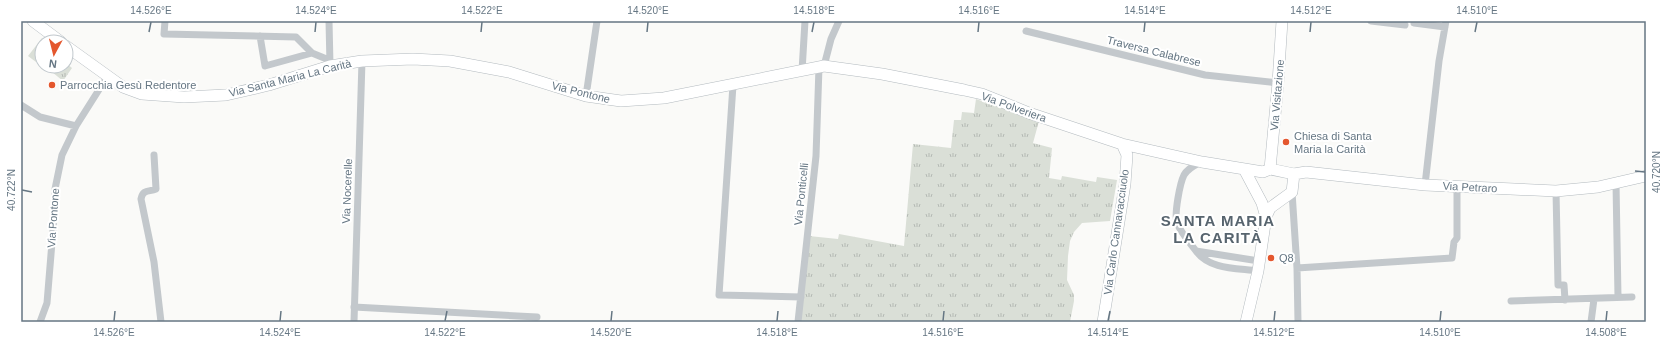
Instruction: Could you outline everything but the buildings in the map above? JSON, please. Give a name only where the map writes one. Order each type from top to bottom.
[{"type":"street","points":[[33,21],[50,34]]},
{"type":"street","points":[[165,21],[164,34],[296,37],[312,53],[330,63]]},
{"type":"street","points":[[329,21],[330,63]]},
{"type":"street","points":[[586,96],[597,21]]},
{"type":"street","points":[[802,70],[805,21]]},
{"type":"street","name":"Via Ponticelli","points":[[798,322],[816,156],[822,67],[831,39],[839,21]]},
{"type":"street","name":"Via Visitazione","points":[[1270,169],[1282,21]]},
{"type":"street","points":[[1371,21],[1405,25]]},
{"type":"street","points":[[1414,23],[1446,24],[1434,104],[1425,185]]},
{"type":"street","name":"Traversa Calabrese","points":[[1026,31],[1205,75],[1278,83]]},
{"type":"street","points":[[260,36],[265,66],[312,53]]},
{"type":"street","name":"Via Santa Maria La Carità","points":[[74,52],[123,87],[142,94],[184,97],[226,95],[269,85],[330,63],[362,61]]},
{"type":"street","name":"Via Pontone","points":[[362,61],[413,59],[450,61],[509,72],[586,96],[621,101],[664,98],[822,67]]},
{"type":"street","name":"Via Nocerelle","points":[[354,322],[362,61]]},
{"type":"street","name":"Via Polveriera","points":[[822,67],[882,74],[976,93],[1122,144],[1202,162]]},
{"type":"street","name":"Via Pontone","points":[[40,322],[47,303],[53,230],[54,189],[62,155],[76,126],[107,77]]},
{"type":"street","points":[[732,84],[719,295],[801,297]]},
{"type":"street","points":[[21,105],[40,117],[76,126]]},
{"type":"street","name":"Via Carlo Cannavacciuolo","points":[[1103,322],[1125,184],[1127,155],[1122,144]]},
{"type":"street","points":[[1127,155],[1136,147]]},
{"type":"street","points":[[154,155],[156,189],[144,192],[141,199],[154,262],[161,322]]},
{"type":"street","points":[[1258,266],[1212,264],[1201,258],[1196,252],[1180,228],[1176,218],[1182,181],[1185,174],[1191,168],[1202,162],[1244,169],[1262,203],[1266,217]]},
{"type":"street","name":"Via Petraro","points":[[1244,169],[1262,172],[1270,169],[1294,174],[1306,172],[1425,185],[1556,191],[1598,187],[1646,176]]},
{"type":"street","points":[[1294,174],[1292,192],[1297,268],[1298,322]]},
{"type":"street","points":[[1616,183],[1618,297]]},
{"type":"street","points":[[1297,268],[1452,258],[1454,242],[1457,238],[1457,187]]},
{"type":"street","points":[[1556,191],[1558,285],[1564,285],[1565,300]]},
{"type":"street","points":[[1246,322],[1258,266],[1266,217],[1270,208],[1274,204],[1292,192]]},
{"type":"street","points":[[1511,302],[1632,297]]},
{"type":"street","points":[[1591,322],[1594,299]]},
{"type":"street","points":[[354,307],[537,317]]},
{"type":"green space","points":[[34,48],[34,60],[28,56]]},
{"type":"green space","points":[[54,74],[68,74],[63,81]]},
{"type":"green space","points":[[976,99],[1039,121],[1033,143],[1052,148],[1049,178],[1061,180],[1062,176],[1096,182],[1097,177],[1117,180],[1110,221],[1082,223],[1074,232],[1070,241],[1067,280],[1074,295],[1074,301],[1070,322],[800,322],[809,236],[838,239],[839,234],[904,246],[913,144],[951,148],[954,120],[961,120],[962,112],[974,113]]},
{"type":"place","name":"Parrocchia Gesù Redentore","points":[[52,85]]},
{"type":"place","name":"Chiesa di Santa Maria la Carità","points":[[1286,142]]},
{"type":"place","name":"Q8","points":[[1271,258]]},
{"type":"district","name":"SANTA MARIA LA CARITÀ","points":[[1218,228]]}]
